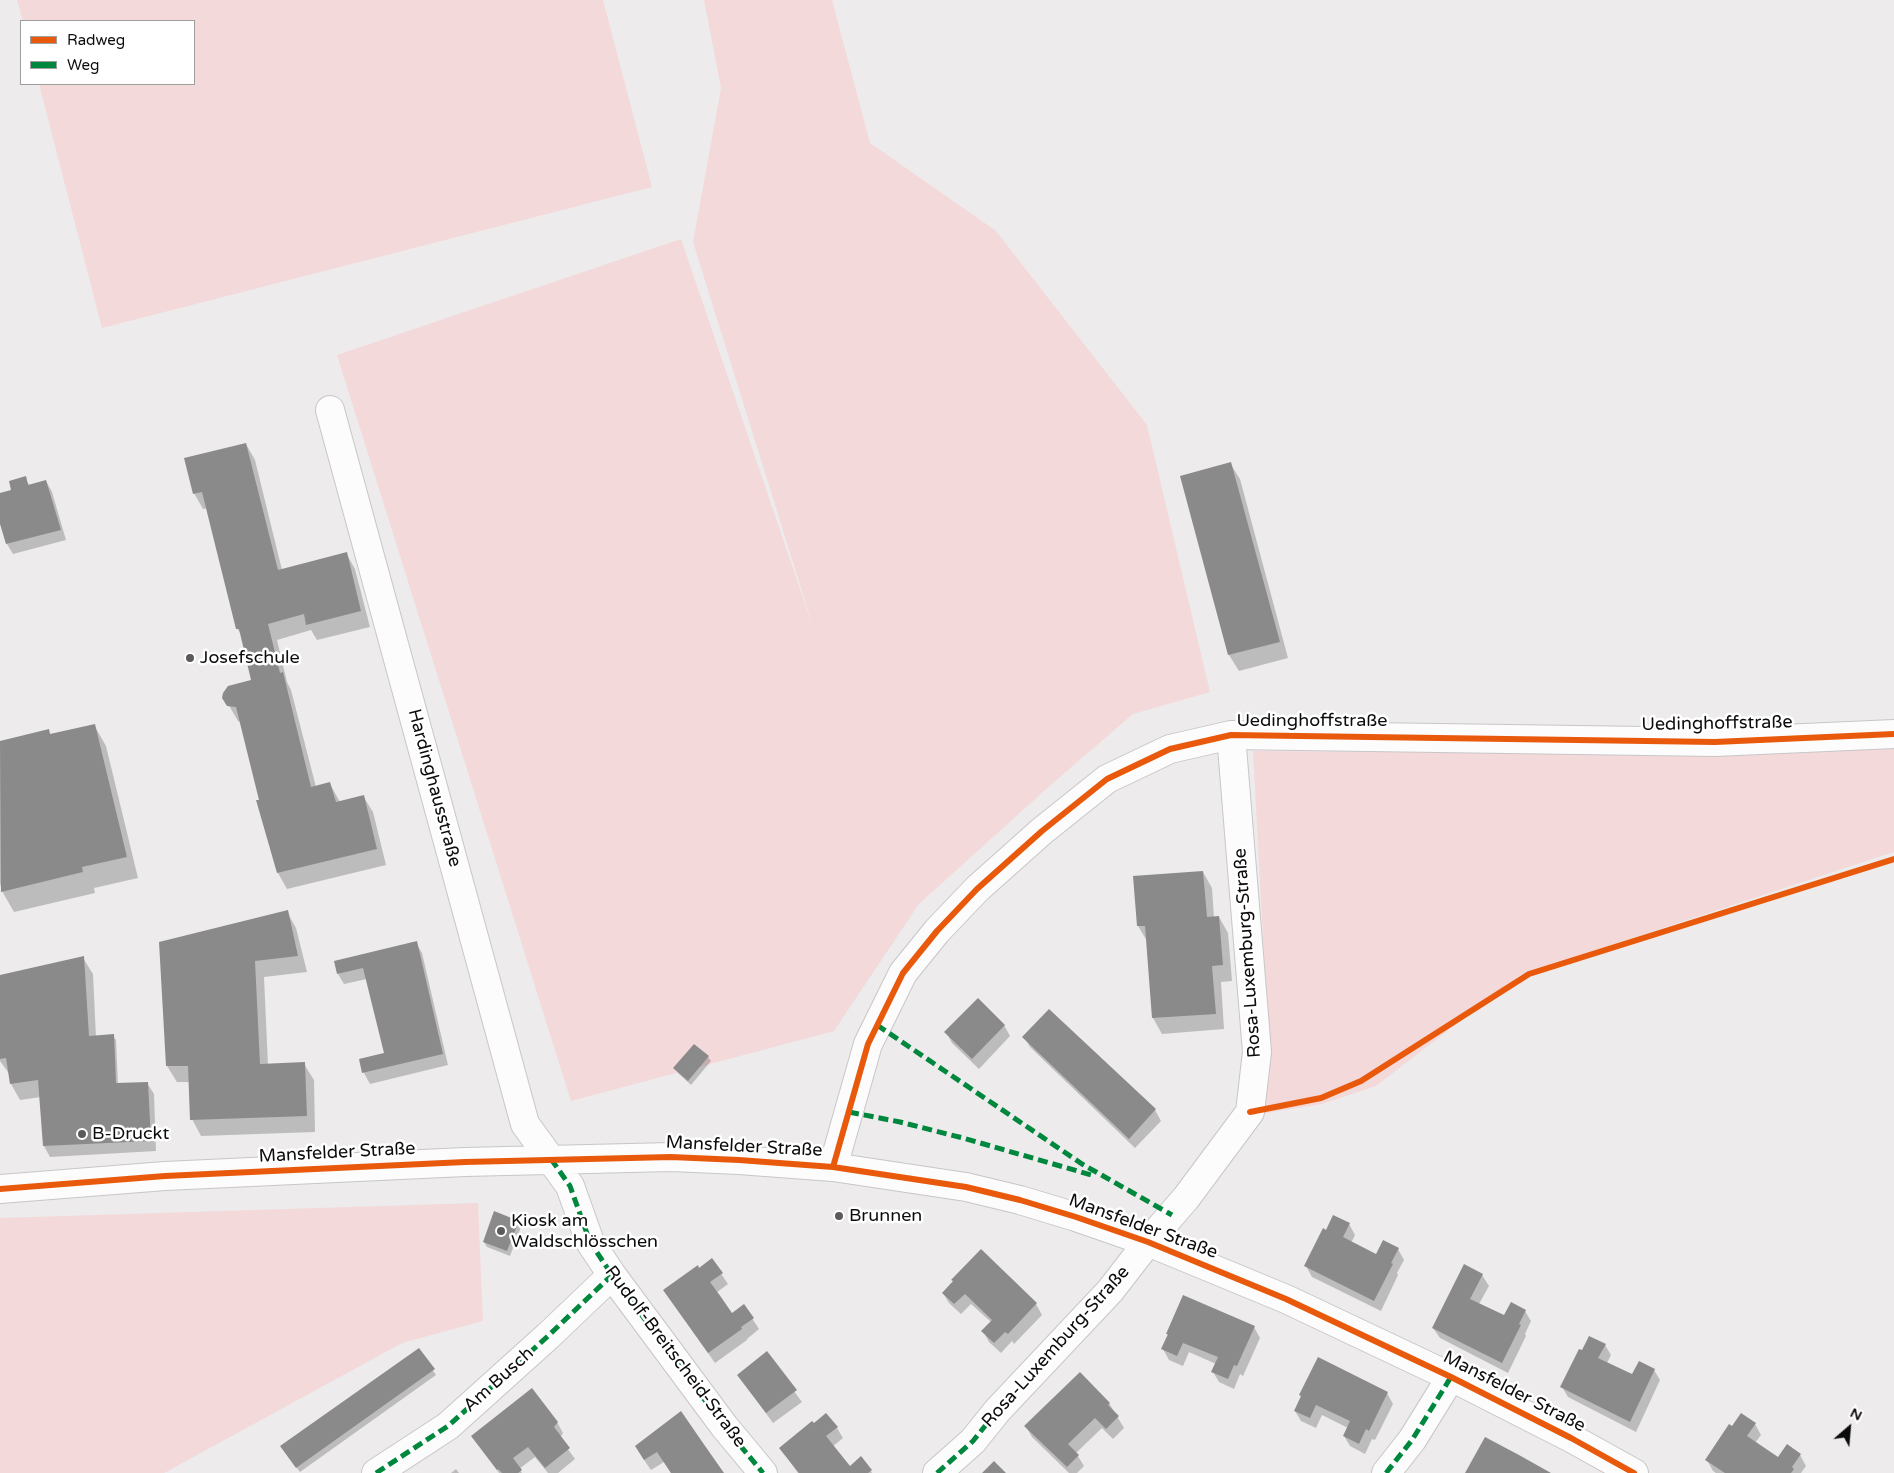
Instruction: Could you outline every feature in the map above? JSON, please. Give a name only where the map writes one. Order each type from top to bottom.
[{"type":"street","name":"Hardinghausstraße","points":[[330,410],[525,1124],[551,1160]]},
{"type":"street","name":"Uedinghoffstraße","points":[[833,1167],[868,1044],[903,973],[937,931],[977,889],[1042,832],[1108,779],[1170,749],[1231,735],[1715,742],[1894,734]]},
{"type":"street","name":"Rosa-Luxemburg-Straße","points":[[937,1473],[973,1441],[997,1410],[1110,1292],[1148,1242],[1186,1198],[1250,1112],[1257,1052],[1231,735]]},
{"type":"street","name":"Mansfelder Straße","points":[[0,1189],[165,1176],[465,1162],[671,1157],[833,1167],[975,1189],[1076,1217],[1148,1242],[1286,1298],[1451,1377],[1571,1438],[1634,1473]]},
{"type":"street","name":"Rudolf-Breitscheid-Straße","points":[[551,1160],[570,1186],[590,1242],[612,1275],[724,1426],[763,1473]]},
{"type":"street","name":"Am Busch","points":[[376,1473],[448,1426],[548,1336],[612,1275]]},
{"type":"street","points":[[1386,1473],[1412,1440],[1451,1377]]},
{"type":"shaded area","points":[[17,0],[603,0],[652,187],[102,328],[39,85],[195,85],[195,20],[23,20]]},
{"type":"shaded area","points":[[704,0],[832,0],[870,143],[996,231],[1147,425],[1210,692],[1133,714],[1054,782],[919,904],[834,1031],[571,1101],[337,355],[681,239],[815,633],[693,242],[721,88]]},
{"type":"shaded area","points":[[1894,749],[1894,852],[1520,975],[1376,1086],[1322,1104],[1260,1114],[1266,1100],[1270,1070],[1253,751],[1713,754]]},
{"type":"shaded area","points":[[478,1203],[483,1321],[402,1343],[164,1473],[0,1473],[0,1218]]},
{"type":"building","points":[[246,443],[278,570],[347,552],[361,611],[306,625],[304,614],[268,624],[280,673],[283,672],[311,787],[330,782],[336,802],[364,795],[377,849],[277,873],[256,800],[259,800],[236,707],[227,706],[222,698],[228,686],[251,680],[239,629],[236,629],[202,492],[193,494],[184,458]]},
{"type":"building","points":[[1231,462],[1280,642],[1228,655],[1180,476]]},
{"type":"building","points":[[26,476],[28,485],[46,480],[61,530],[6,544],[0,524],[0,493],[11,490],[9,481]]},
{"type":"building","points":[[95,724],[127,857],[82,867],[83,872],[1,892],[0,741],[49,729],[50,734]]},
{"type":"building","points":[[1203,871],[1207,917],[1219,916],[1223,965],[1212,966],[1216,1014],[1152,1018],[1145,926],[1137,926],[1133,876]]},
{"type":"building","points":[[288,910],[298,956],[255,961],[260,1064],[305,1062],[307,1116],[190,1120],[188,1066],[166,1066],[159,942]]},
{"type":"building","points":[[417,941],[443,1054],[362,1073],[359,1059],[384,1053],[363,968],[337,974],[334,961]]},
{"type":"building","points":[[84,956],[89,1036],[114,1034],[116,1083],[148,1082],[151,1141],[43,1146],[38,1080],[10,1084],[6,1058],[0,1059],[0,975]]},
{"type":"building","points":[[978,998],[1005,1025],[972,1059],[944,1032]]},
{"type":"building","points":[[1049,1009],[1156,1109],[1129,1139],[1022,1037]]},
{"type":"building","points":[[694,1044],[709,1056],[688,1081],[673,1068]]},
{"type":"building","name":"Kiosk am Waldschlösschen","points":[[494,1211],[519,1221],[507,1251],[483,1242]]},
{"type":"building","points":[[1333,1215],[1350,1223],[1343,1237],[1376,1254],[1383,1240],[1399,1248],[1374,1301],[1304,1266],[1323,1228],[1326,1230]]},
{"type":"building","points":[[981,1249],[1037,1303],[1008,1334],[1005,1332],[994,1343],[981,1331],[992,1320],[965,1294],[954,1304],[942,1293],[953,1281],[951,1280]]},
{"type":"building","points":[[712,1258],[723,1273],[710,1282],[732,1313],[744,1304],[754,1318],[708,1353],[663,1290],[698,1265],[699,1268]]},
{"type":"building","points":[[1464,1264],[1483,1274],[1470,1299],[1504,1315],[1511,1302],[1526,1310],[1519,1324],[1521,1325],[1502,1363],[1432,1328]]},
{"type":"building","points":[[1183,1295],[1255,1326],[1237,1366],[1234,1365],[1228,1379],[1211,1372],[1218,1357],[1183,1343],[1177,1356],[1161,1349]]},
{"type":"building","points":[[1589,1336],[1606,1344],[1598,1358],[1632,1374],[1639,1361],[1655,1369],[1630,1422],[1560,1387],[1579,1349],[1582,1350]]},
{"type":"building","points":[[419,1348],[435,1369],[296,1468],[280,1446]]},
{"type":"building","points":[[767,1351],[797,1390],[766,1413],[737,1375]]},
{"type":"building","points":[[1318,1357],[1388,1392],[1369,1431],[1366,1429],[1359,1444],[1343,1436],[1350,1421],[1316,1405],[1310,1418],[1294,1411],[1301,1396],[1299,1395]]},
{"type":"building","points":[[1080,1372],[1110,1403],[1108,1405],[1119,1416],[1106,1429],[1095,1418],[1068,1444],[1079,1455],[1067,1467],[1024,1426]]},
{"type":"building","points":[[532,1388],[558,1422],[554,1427],[570,1448],[545,1468],[528,1447],[513,1458],[522,1470],[518,1473],[502,1473],[497,1470],[471,1436]]},
{"type":"building","points":[[681,1411],[724,1473],[671,1473],[657,1452],[644,1460],[635,1446]]},
{"type":"building","points":[[826,1413],[838,1427],[826,1436],[850,1466],[861,1456],[872,1470],[868,1473],[799,1473],[779,1448],[812,1421],[814,1423]]},
{"type":"building","points":[[1741,1413],[1756,1423],[1747,1436],[1778,1457],[1787,1444],[1801,1454],[1792,1467],[1794,1469],[1791,1473],[1725,1473],[1705,1460],[1729,1424],[1732,1426]]},
{"type":"building","points":[[1485,1437],[1519,1455],[1551,1473],[1465,1473]]},
{"type":"building","points":[[994,1461],[1006,1473],[982,1473]]},
{"type":"marked path","points":[[877,1025],[1082,1164],[1172,1215]]},
{"type":"marked path","points":[[849,1112],[900,1122],[963,1138],[1095,1176]]},
{"type":"marked path","points":[[551,1159],[570,1186],[590,1242],[612,1275],[724,1426],[763,1473]]},
{"type":"marked path","points":[[376,1473],[448,1426],[548,1336],[612,1275]]},
{"type":"marked path","points":[[1386,1473],[1412,1440],[1451,1377]]},
{"type":"marked path","points":[[937,1473],[973,1441],[997,1411]]},
{"type":"cycle path","points":[[833,1167],[868,1044],[903,973],[937,931],[977,889],[1042,831],[1107,779],[1170,749],[1231,735],[1715,742],[1894,734]]},
{"type":"cycle path","points":[[1250,1112],[1321,1098],[1361,1081],[1529,974],[1894,859]]},
{"type":"cycle path","points":[[0,1189],[165,1176],[465,1162],[671,1157],[833,1167],[966,1187],[1020,1200],[1148,1242],[1286,1299],[1451,1377],[1571,1438],[1634,1473]]},
{"type":"place","name":"Josefschule","points":[[190,658]]},
{"type":"place","name":"B-Druckt","points":[[82,1134]]},
{"type":"place","name":"Brunnen","points":[[839,1216]]},
{"type":"place","name":"Kiosk am Waldschlösschen","points":[[501,1231]]}]
